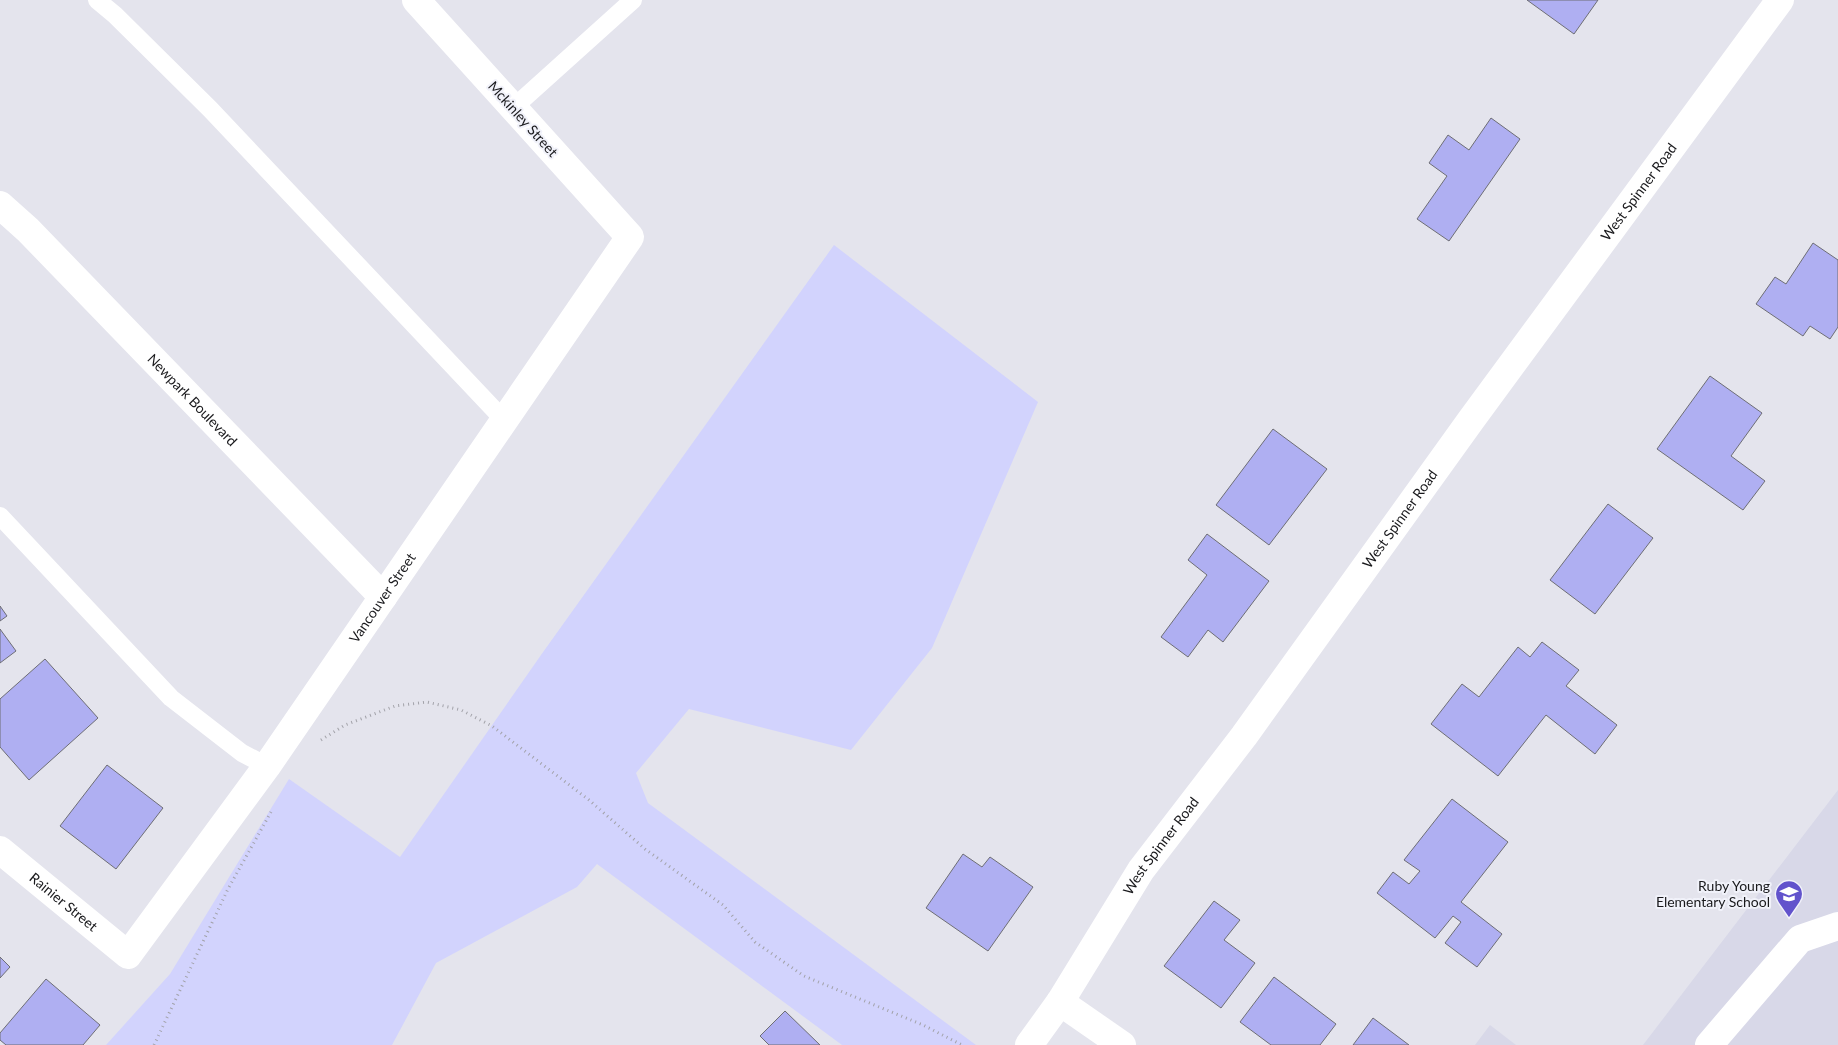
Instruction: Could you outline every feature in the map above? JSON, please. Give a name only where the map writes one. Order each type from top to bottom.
[{"type":"street","name":"Mckinley Street","points":[[416,0],[630,237]]},
{"type":"street","name":"West Spinner Road","points":[[1029,1045],[1060,1002],[1141,870],[1250,728],[1471,420],[1780,0]]},
{"type":"street","name":"Newpark Boulevard","points":[[0,205],[35,237],[383,597]]},
{"type":"street","name":"Vancouver Street","points":[[128,955],[267,766],[630,237]]},
{"type":"street","name":"Rainier Street","points":[[0,850],[128,955]]},
{"type":"street","points":[[1708,1045],[1800,939],[1838,926]]},
{"type":"street","points":[[1060,1002],[1122,1045]]},
{"type":"lane","points":[[97,0],[115,15],[210,109],[504,420]]},
{"type":"lane","points":[[513,108],[633,0]]},
{"type":"lane","points":[[0,516],[171,698],[242,753],[267,766]]},
{"type":"path","points":[[320,740],[345,725],[395,706],[427,702],[460,710],[492,726],[566,783],[645,849],[723,905],[755,942],[804,976],[923,1025],[962,1045]]},
{"type":"path","points":[[154,1045],[228,889],[276,804]]},
{"type":"shaded area","points":[[834,245],[1038,402],[932,648],[851,750],[689,709],[636,773],[648,803],[976,1045],[842,1045],[597,864],[577,887],[436,963],[392,1045],[106,1045],[170,974],[289,779],[400,857],[541,655]]},
{"type":"shaded area","name":"Ruby Young Elementary School","points":[[1838,790],[1838,1045],[1643,1045]]},
{"type":"shaded area","points":[[1490,1025],[1516,1045],[1475,1045]]},
{"type":"building","points":[[1527,0],[1598,0],[1574,34]]},
{"type":"building","points":[[1491,118],[1520,139],[1449,241],[1417,219],[1447,176],[1429,163],[1448,135],[1469,150]]},
{"type":"building","points":[[1813,243],[1838,260],[1838,327],[1830,339],[1810,326],[1803,336],[1756,304],[1775,277],[1786,284]]},
{"type":"building","points":[[1710,376],[1762,413],[1731,456],[1765,481],[1743,510],[1657,449]]},
{"type":"building","points":[[1273,429],[1327,469],[1269,545],[1216,505]]},
{"type":"building","points":[[1608,504],[1653,538],[1595,614],[1550,580]]},
{"type":"building","points":[[1207,534],[1269,581],[1223,642],[1208,630],[1188,657],[1161,637],[1207,575],[1188,560]]},
{"type":"building","points":[[0,606],[7,616],[0,621]]},
{"type":"building","points":[[0,629],[16,651],[0,663]]},
{"type":"building","points":[[1542,642],[1579,670],[1566,686],[1617,725],[1595,754],[1546,715],[1498,776],[1431,724],[1462,684],[1479,697],[1518,647],[1530,657]]},
{"type":"building","points":[[45,659],[98,718],[29,780],[0,747],[0,699]]},
{"type":"building","points":[[107,765],[163,808],[116,869],[60,826]]},
{"type":"building","points":[[1452,799],[1508,842],[1461,902],[1502,934],[1477,967],[1445,943],[1461,922],[1453,916],[1435,938],[1377,893],[1393,872],[1409,884],[1420,871],[1404,860]]},
{"type":"building","points":[[963,854],[982,867],[990,857],[1033,887],[988,951],[926,908]]},
{"type":"building","points":[[1214,901],[1240,920],[1224,940],[1255,963],[1221,1008],[1164,966]]},
{"type":"building","points":[[0,957],[10,967],[0,978]]},
{"type":"building","points":[[1274,977],[1336,1024],[1320,1045],[1271,1045],[1240,1022]]},
{"type":"building","points":[[46,979],[100,1025],[83,1045],[6,1045],[0,1040],[0,1033]]},
{"type":"building","points":[[785,1011],[820,1045],[769,1045],[760,1036]]},
{"type":"building","points":[[1373,1018],[1409,1045],[1353,1045]]},
{"type":"place","name":"Ruby Young Elementary School","points":[[1789,918]]}]
